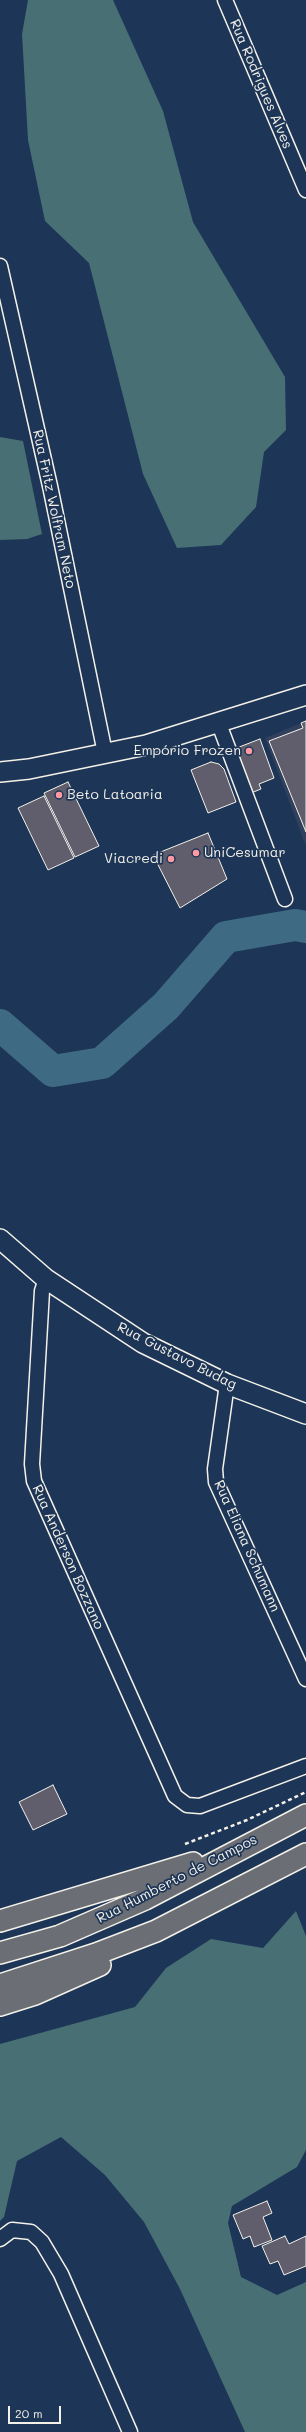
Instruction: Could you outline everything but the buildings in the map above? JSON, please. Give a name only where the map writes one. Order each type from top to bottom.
[{"type":"main road","name":"Rua Humberto de Campos","points":[[0,1953],[60,1936],[145,1899],[237,1849],[306,1815]]},
{"type":"main road","points":[[0,1921],[237,1849]]},
{"type":"main road","points":[[0,2005],[35,1994],[92,1970],[156,1931],[306,1854]]},
{"type":"main road","points":[[0,1985],[89,1957],[156,1931]]},
{"type":"street","name":"Rua Rodrigues Alves","points":[[225,0],[306,190]]},
{"type":"street","name":"Rua Fritz Wolfram Neto","points":[[1,275],[50,486],[105,753]]},
{"type":"street","points":[[0,772],[29,769],[146,744],[219,724],[306,695]]},
{"type":"street","points":[[219,724],[285,899]]},
{"type":"street","name":"Rua Gustavo Budag","points":[[0,1240],[46,1279],[144,1343],[228,1384],[306,1414]]},
{"type":"street","name":"Rua Anderson Bozzano","points":[[46,1279],[42,1291],[33,1448],[34,1481],[174,1796],[187,1805],[200,1806],[306,1766]]},
{"type":"street","name":"Rua Eliana Schumann","points":[[228,1384],[215,1469],[216,1482],[306,1679]]},
{"type":"street","points":[[0,2238],[12,2230],[30,2232],[42,2242],[62,2274],[130,2432]]},
{"type":"path","points":[[184,1844],[247,1820],[306,1792]]},
{"type":"shaded area","points":[[306,721],[306,846],[265,738]]},
{"type":"green space","points":[[28,0],[113,0],[163,111],[193,222],[285,377],[286,430],[264,452],[256,507],[221,545],[177,548],[143,474],[89,263],[45,221],[28,140],[22,34]]},
{"type":"green space","points":[[0,437],[23,441],[42,534],[27,539],[0,540]]},
{"type":"green space","points":[[296,1911],[306,1936],[306,2150],[297,2167],[232,2206],[228,2223],[241,2277],[277,2295],[306,2282],[306,2432],[245,2432],[180,2289],[144,2222],[105,2175],[61,2137],[17,2161],[4,2217],[0,2221],[0,2044],[135,2007],[166,1968],[211,1939],[263,1948]]},
{"type":"waterway","points":[[0,1025],[53,1071],[102,1063],[166,1006],[226,937],[295,925],[306,927]]},
{"type":"place","name":"Empório Frozen","points":[[249,751]]},
{"type":"place","name":"Beto Latoaria","points":[[59,795]]},
{"type":"place","name":"UniCesumar","points":[[196,853]]},
{"type":"place","name":"Viacredi","points":[[171,859]]}]
